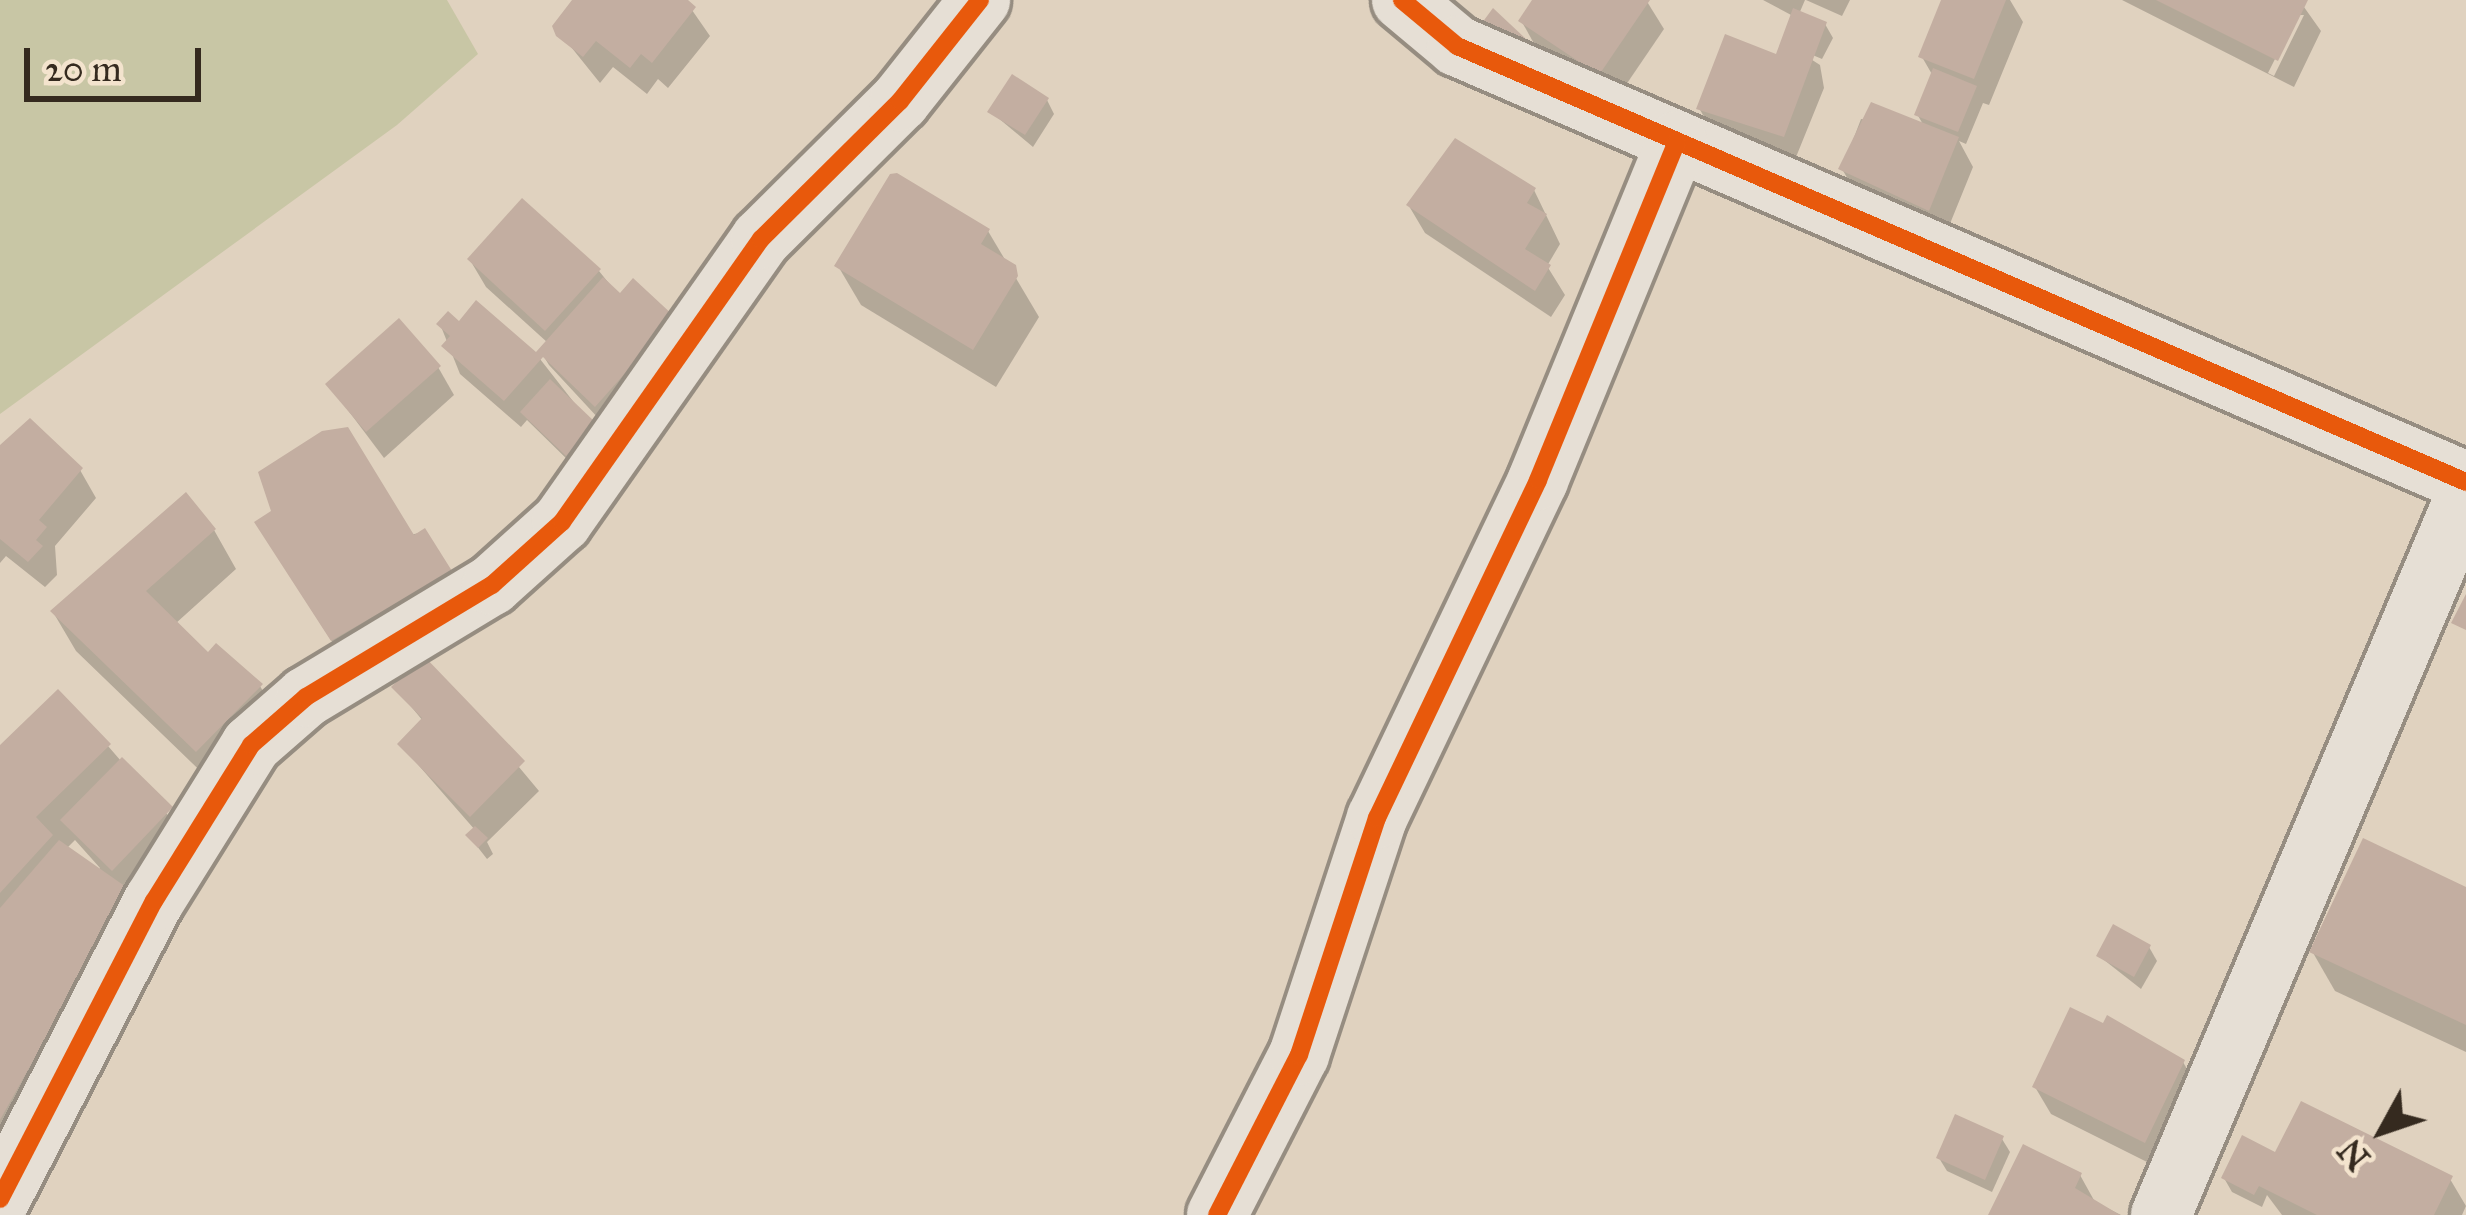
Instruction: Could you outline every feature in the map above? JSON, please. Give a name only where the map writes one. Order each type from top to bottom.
[{"type":"street","points":[[0,1199],[154,901],[251,745],[374,652],[492,585],[562,522],[761,238],[900,100],[980,0]]},
{"type":"street","points":[[1402,0],[1457,46],[2466,482]]},
{"type":"street","points":[[1217,1215],[1299,1054],[1377,818],[1538,480],[1677,141]]},
{"type":"street","points":[[2161,1215],[2466,495]]},
{"type":"shaded area","points":[[0,0],[447,0],[478,54],[397,125],[0,414]]},
{"type":"building","points":[[572,0],[688,0],[696,7],[652,63],[641,54],[630,68],[596,41],[583,57],[556,36],[552,26]]},
{"type":"building","points":[[1532,0],[1650,0],[1599,75],[1518,21]]},
{"type":"building","points":[[1941,0],[2006,0],[1974,79],[1918,57]]},
{"type":"building","points":[[2156,0],[2308,0],[2278,61]]},
{"type":"building","points":[[1493,8],[1528,41],[1521,52],[1479,27]]},
{"type":"building","points":[[1793,8],[1827,22],[1784,137],[1696,109],[1725,34],[1776,54]]},
{"type":"building","points":[[1933,68],[1977,86],[1958,132],[1914,115]]},
{"type":"building","points":[[1012,74],[1049,98],[1025,135],[987,112]]},
{"type":"building","points":[[1871,102],[1959,137],[1929,211],[1838,169]]},
{"type":"building","points":[[1455,138],[1536,188],[1527,203],[1547,214],[1525,249],[1551,265],[1535,291],[1406,205]]},
{"type":"building","points":[[897,173],[990,229],[981,244],[1016,265],[1018,276],[973,350],[834,266],[890,174]]},
{"type":"building","points":[[522,198],[601,269],[545,331],[467,259]]},
{"type":"building","points":[[603,277],[620,293],[633,278],[675,317],[595,407],[543,357],[504,401],[441,346],[450,336],[436,324],[448,311],[459,321],[476,300],[536,352]]},
{"type":"building","points":[[399,318],[441,366],[366,432],[325,384]]},
{"type":"building","points":[[550,379],[595,422],[566,456],[520,412]]},
{"type":"building","points":[[30,418],[83,468],[39,520],[47,527],[36,540],[43,546],[28,562],[0,539],[0,445]]},
{"type":"building","points":[[348,427],[414,535],[425,528],[452,571],[331,641],[254,522],[271,511],[258,472],[322,431]]},
{"type":"building","points":[[186,492],[216,529],[146,591],[208,652],[216,643],[263,684],[196,752],[50,611]]},
{"type":"building","points":[[2466,594],[2466,630],[2451,623]]},
{"type":"building","points":[[423,655],[525,761],[470,817],[397,744],[422,718],[391,687]]},
{"type":"building","points":[[58,689],[111,744],[36,817],[53,835],[0,893],[0,745]]},
{"type":"building","points":[[122,757],[173,807],[112,871],[60,820]]},
{"type":"building","points":[[475,826],[488,838],[478,848],[465,835]]},
{"type":"building","points":[[2363,838],[2466,887],[2466,1025],[2309,952]]},
{"type":"building","points":[[59,840],[129,889],[0,1120],[0,908]]},
{"type":"building","points":[[2113,924],[2151,945],[2134,977],[2096,956]]},
{"type":"building","points":[[2070,1007],[2103,1023],[2107,1015],[2185,1060],[2145,1143],[2032,1087]]},
{"type":"building","points":[[2301,1101],[2453,1176],[2434,1215],[2317,1215],[2259,1186],[2254,1195],[2221,1178],[2242,1135],[2275,1152]]},
{"type":"building","points":[[1955,1114],[2004,1136],[1985,1180],[1936,1158]]},
{"type":"building","points":[[2023,1144],[2082,1173],[2075,1188],[2120,1215],[1988,1215]]},
{"type":"cycle path","points":[[0,1199],[154,901],[251,745],[306,697],[492,585],[562,522],[761,239],[900,101],[980,0]]},
{"type":"cycle path","points":[[1402,0],[1457,46],[2466,482]]},
{"type":"cycle path","points":[[1217,1215],[1299,1055],[1377,818],[1538,480],[1677,141]]}]
